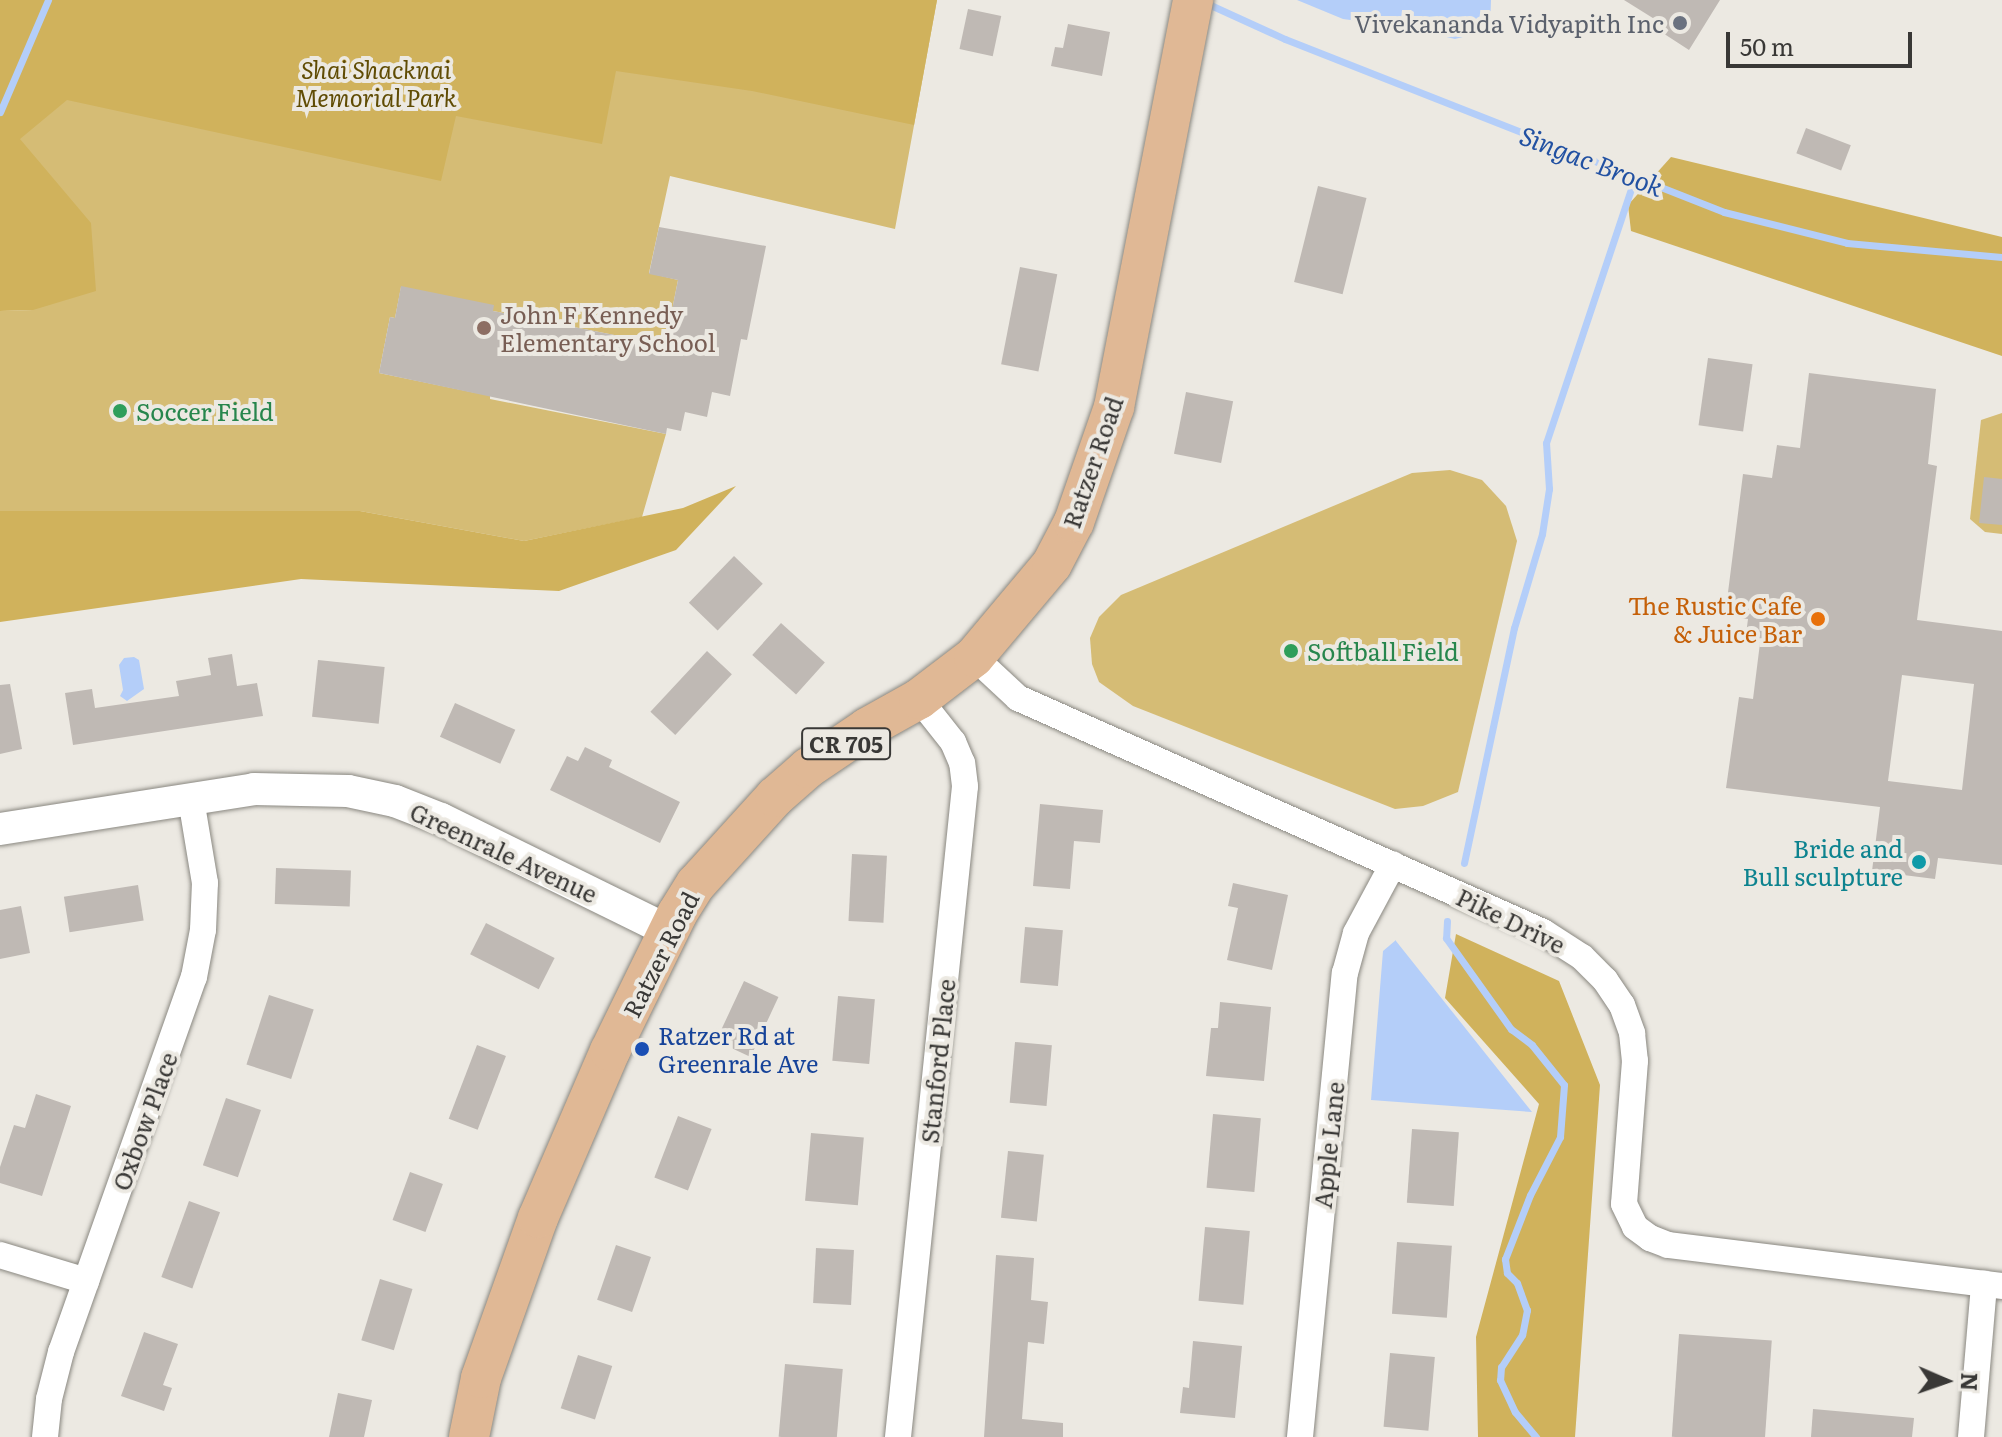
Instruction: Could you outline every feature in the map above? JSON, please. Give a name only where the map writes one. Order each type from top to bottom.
[{"type":"main road","name":"Ratzer Road","points":[[469,1437],[481,1378],[538,1218],[610,1051],[669,931],[696,884],[775,797],[867,728],[919,699],[974,657],[1052,564],[1074,522],[1114,407],[1193,0]]},
{"type":"street","name":"Pike Drive","points":[[974,657],[1018,698],[1555,938],[1582,957],[1605,980],[1622,1005],[1632,1033],[1635,1061],[1624,1204],[1635,1227],[1650,1238],[1668,1245],[1993,1285]]},
{"type":"street","name":"Stanford Place","points":[[898,1437],[965,786],[962,763],[953,742],[919,699]]},
{"type":"street","name":"Greenrale Avenue","points":[[0,829],[254,789],[348,791],[395,801],[441,819],[669,931]]},
{"type":"street","name":"Oxbow Place","points":[[45,1437],[49,1399],[61,1352],[194,977],[203,930],[205,883],[191,799]]},
{"type":"street","name":"Apple Lane","points":[[1300,1437],[1345,973],[1356,933],[1393,864]]},
{"type":"street","points":[[0,1255],[86,1281]]},
{"type":"street","points":[[1971,1437],[1993,1285]]},
{"type":"green space","points":[[0,0],[937,0],[895,229],[670,176],[649,273],[678,280],[665,345],[493,311],[401,287],[395,318],[390,317],[379,373],[476,393],[490,392],[490,399],[666,434],[642,517],[524,541],[360,511],[0,511],[0,311],[33,310],[20,139]]},
{"type":"green space","name":"Shai Shacknai Memorial Park","points":[[0,0],[937,0],[914,125],[752,91],[616,71],[602,144],[456,116],[441,181],[67,100],[20,139],[91,223],[96,291],[33,310],[0,311]]},
{"type":"green space","points":[[1671,157],[2002,237],[2002,356],[1631,231],[1628,205]]},
{"type":"green space","points":[[2002,413],[2002,534],[1985,532],[1970,519],[1981,420]]},
{"type":"green space","name":"Softball Field","points":[[1450,470],[1482,480],[1506,506],[1517,541],[1458,792],[1423,806],[1395,809],[1133,706],[1099,682],[1092,664],[1090,638],[1099,617],[1121,595],[1412,473]]},
{"type":"green space","points":[[736,486],[676,550],[559,591],[301,579],[0,622],[0,511],[360,511],[524,541],[683,508]]},
{"type":"green space","points":[[1456,934],[1559,981],[1600,1085],[1575,1437],[1478,1437],[1476,1337],[1539,1104],[1445,998]]},
{"type":"water","points":[[1297,0],[1491,0],[1490,30],[1455,39],[1409,28],[1343,19]]},
{"type":"water","points":[[124,658],[139,660],[144,689],[127,701],[120,696],[123,690],[119,665]]},
{"type":"water","points":[[1396,940],[1532,1112],[1371,1100],[1383,951]]},
{"type":"building","name":"Vivekananda Vidyapith Inc","points":[[1624,0],[1720,0],[1689,50],[1652,26],[1656,20]]},
{"type":"building","points":[[968,9],[1001,16],[993,56],[959,49]]},
{"type":"building","points":[[1068,24],[1110,32],[1102,76],[1051,66],[1055,47],[1063,48]]},
{"type":"building","points":[[1806,128],[1851,145],[1841,170],[1796,153]]},
{"type":"building","points":[[1318,186],[1367,198],[1343,294],[1294,282]]},
{"type":"building","name":"John F Kennedy Elementary School","points":[[659,227],[766,246],[747,340],[741,339],[730,396],[712,392],[707,417],[685,412],[681,431],[667,428],[666,434],[379,373],[390,317],[395,318],[401,286],[494,305],[493,311],[665,345],[678,280],[649,274]]},
{"type":"building","points":[[1020,267],[1057,274],[1038,371],[1001,364]]},
{"type":"building","points":[[1708,358],[1753,364],[1743,432],[1699,425]]},
{"type":"building","points":[[1809,373],[1936,389],[1928,464],[1937,466],[1917,620],[2002,631],[2002,865],[1938,858],[1935,879],[1872,871],[1880,807],[1726,788],[1739,697],[1753,699],[1760,643],[1745,642],[1748,619],[1725,616],[1743,474],[1772,478],[1777,445],[1800,448]],"holes":[[[1902,675],[1974,684],[1962,790],[1888,781]]]},
{"type":"building","points":[[1186,392],[1233,401],[1221,463],[1174,454]]},
{"type":"building","points":[[1984,477],[2002,479],[2002,525],[1979,523]]},
{"type":"building","points":[[734,556],[763,584],[718,631],[689,603]]},
{"type":"building","points":[[781,623],[825,662],[796,694],[752,655]]},
{"type":"building","points":[[707,651],[732,674],[675,735],[650,712]]},
{"type":"building","points":[[232,654],[237,686],[257,683],[263,716],[73,745],[65,693],[92,689],[95,708],[179,696],[176,681],[211,675],[208,658]]},
{"type":"building","points":[[318,660],[385,667],[379,724],[312,717]]},
{"type":"building","points":[[10,684],[22,749],[0,754],[0,685]]},
{"type":"building","points":[[455,703],[515,730],[500,764],[440,737]]},
{"type":"building","points":[[585,747],[612,760],[609,767],[680,802],[660,843],[550,790],[567,756],[578,761]]},
{"type":"building","points":[[1040,804],[1103,810],[1100,843],[1074,841],[1070,889],[1033,886]]},
{"type":"building","points":[[852,854],[887,856],[883,923],[848,921]]},
{"type":"building","points":[[276,868],[351,871],[350,907],[275,904]]},
{"type":"building","points":[[1233,883],[1288,895],[1272,970],[1227,960],[1238,908],[1228,906]]},
{"type":"building","points":[[138,885],[144,921],[70,932],[64,897]]},
{"type":"building","points":[[21,906],[30,953],[0,959],[0,910]]},
{"type":"building","points":[[486,923],[555,958],[539,989],[470,954]]},
{"type":"building","points":[[1025,927],[1063,930],[1058,986],[1020,983]]},
{"type":"building","points":[[744,981],[778,997],[751,1057],[716,1041]]},
{"type":"building","points":[[269,995],[314,1010],[291,1079],[246,1064]]},
{"type":"building","points":[[838,996],[875,999],[869,1064],[832,1061]]},
{"type":"building","points":[[1220,1002],[1271,1007],[1264,1081],[1206,1076],[1211,1028],[1218,1028]]},
{"type":"building","points":[[1015,1042],[1052,1045],[1047,1106],[1010,1103]]},
{"type":"building","points":[[477,1045],[506,1056],[478,1130],[449,1119]]},
{"type":"building","points":[[36,1094],[71,1106],[42,1196],[0,1183],[0,1167],[14,1125],[25,1128]]},
{"type":"building","points":[[226,1098],[261,1110],[238,1177],[203,1165]]},
{"type":"building","points":[[1213,1114],[1261,1118],[1254,1192],[1207,1188]]},
{"type":"building","points":[[678,1116],[712,1129],[688,1191],[654,1178]]},
{"type":"building","points":[[1412,1129],[1459,1132],[1454,1206],[1407,1203]]},
{"type":"building","points":[[811,1133],[864,1138],[858,1205],[805,1201]]},
{"type":"building","points":[[1008,1151],[1044,1155],[1037,1221],[1001,1218]]},
{"type":"building","points":[[410,1172],[443,1184],[425,1232],[393,1220]]},
{"type":"building","points":[[189,1201],[220,1212],[192,1288],[161,1277]]},
{"type":"building","points":[[1205,1227],[1250,1231],[1243,1305],[1199,1301]]},
{"type":"building","points":[[1397,1242],[1452,1246],[1447,1318],[1392,1314]]},
{"type":"building","points":[[616,1245],[651,1257],[632,1312],[597,1300]]},
{"type":"building","points":[[816,1248],[854,1250],[851,1305],[813,1303]]},
{"type":"building","points":[[996,1255],[1034,1258],[1031,1300],[1048,1302],[1044,1344],[1028,1342],[1022,1419],[1063,1423],[1063,1437],[984,1437]]},
{"type":"building","points":[[380,1279],[413,1289],[394,1350],[361,1340]]},
{"type":"building","points":[[144,1332],[178,1344],[163,1385],[172,1388],[164,1411],[121,1396]]},
{"type":"building","points":[[1679,1334],[1772,1340],[1765,1437],[1672,1437]]},
{"type":"building","points":[[1193,1341],[1242,1346],[1235,1418],[1180,1413],[1183,1387],[1189,1388]]},
{"type":"building","points":[[1390,1353],[1435,1357],[1428,1431],[1384,1427]]},
{"type":"building","points":[[578,1355],[612,1366],[595,1419],[561,1408]]},
{"type":"building","points":[[785,1364],[843,1369],[837,1437],[779,1437]]},
{"type":"building","points":[[338,1393],[372,1400],[364,1437],[329,1437]]},
{"type":"building","points":[[1813,1409],[1914,1418],[1912,1437],[1811,1437]]},
{"type":"waterway","name":"Singac Brook","points":[[0,112],[48,0]]},
{"type":"waterway","name":"Singac Brook","points":[[1206,3],[1285,39],[1724,212],[1847,243],[2002,257]]},
{"type":"waterway","points":[[1464,863],[1514,628],[1542,534],[1549,489],[1546,443],[1635,177]]},
{"type":"waterway","points":[[1447,921],[1446,938],[1511,1029],[1532,1045],[1564,1085],[1560,1137],[1530,1195],[1505,1259],[1507,1273],[1517,1283],[1527,1310],[1522,1335],[1501,1367],[1500,1380],[1515,1412],[1536,1437]]},
{"type":"place","name":"Vivekananda Vidyapith Inc","points":[[1680,23]]},
{"type":"place","name":"John F Kennedy Elementary School","points":[[484,328]]},
{"type":"place","name":"Soccer Field","points":[[120,411]]},
{"type":"place","name":"The Rustic Cafe & Juice Bar","points":[[1818,619]]},
{"type":"place","name":"Softball Field","points":[[1291,651]]},
{"type":"place","name":"Bride and Bull sculpture","points":[[1919,862]]},
{"type":"place","name":"Ratzer Rd at Greenrale Ave","points":[[642,1049]]}]
